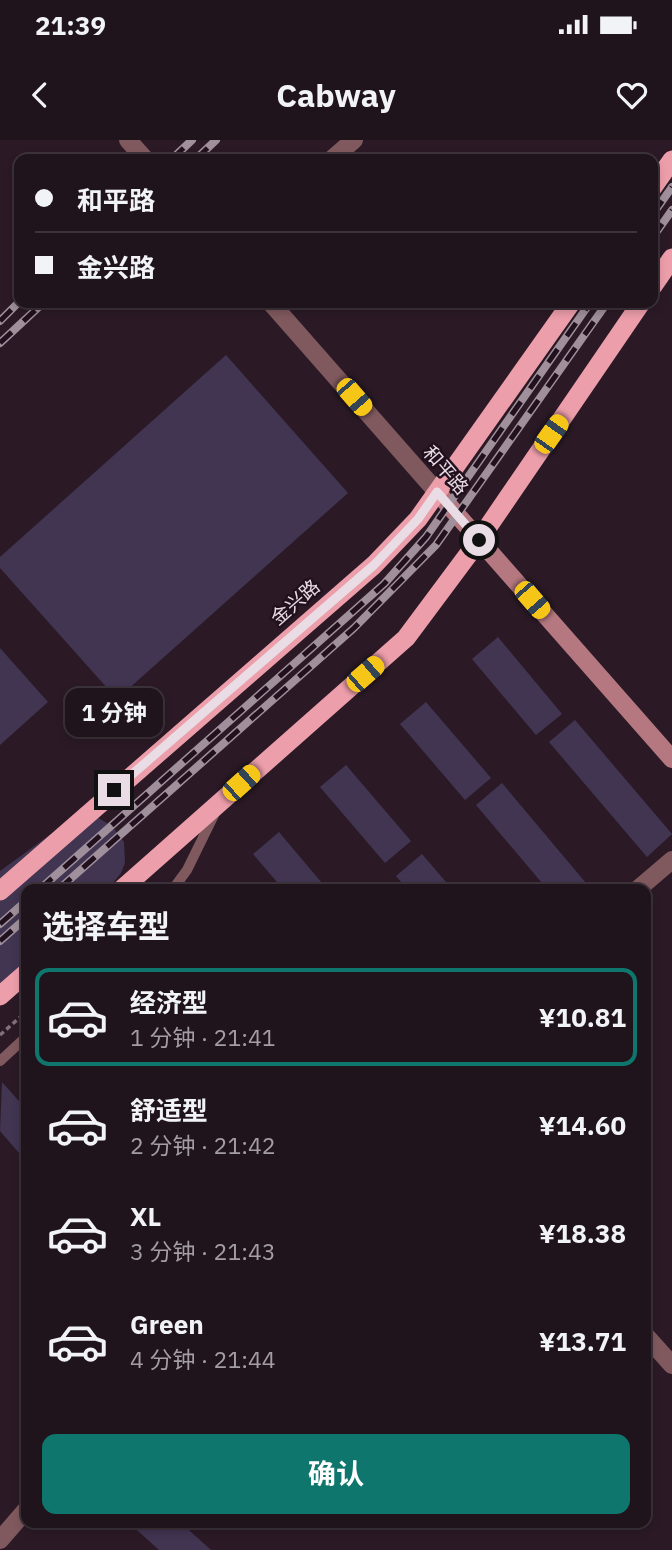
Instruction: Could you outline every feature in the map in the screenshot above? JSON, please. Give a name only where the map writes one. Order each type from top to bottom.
[{"type":"highway","points":[[658,180],[672,160]]},
{"type":"highway","points":[[658,279],[672,258]]},
{"type":"highway","name":"金兴路","points":[[0,891],[374,565],[418,519],[567,308]]},
{"type":"highway","points":[[128,884],[406,638],[479,540],[638,308]]},
{"type":"highway","points":[[0,996],[21,977]]},
{"type":"main road","name":"和平路","points":[[437,492],[672,759]]},
{"type":"street","points":[[128,140],[140,154]]},
{"type":"street","points":[[338,154],[354,140]]},
{"type":"street","name":"和平路","points":[[275,308],[437,492]]},
{"type":"street","points":[[644,884],[672,860]]},
{"type":"street","points":[[651,1342],[672,1365]]},
{"type":"street","points":[[0,1540],[21,1516]]},
{"type":"lane","points":[[177,884],[187,870],[221,802]]},
{"type":"lane","points":[[0,1061],[21,1042]]},
{"type":"path","points":[[0,1035],[21,1016]]},
{"type":"building","points":[[226,355],[348,493],[117,699],[0,568],[0,557]]},
{"type":"building","points":[[498,637],[562,714],[536,735],[472,659]]},
{"type":"building","points":[[0,648],[48,702],[0,745]]},
{"type":"building","points":[[426,702],[491,778],[465,800],[400,724]]},
{"type":"building","points":[[575,720],[672,834],[647,857],[549,742]]},
{"type":"building","points":[[346,765],[411,841],[385,863],[320,787]]},
{"type":"building","points":[[502,783],[587,884],[543,884],[476,805]]},
{"type":"building","points":[[95,816],[112,826],[124,842],[125,863],[112,884],[21,884],[21,978],[0,996],[0,871],[62,826]]},
{"type":"building","points":[[279,832],[323,884],[279,884],[253,854]]},
{"type":"building","points":[[422,854],[448,884],[403,884],[396,876]]},
{"type":"building","points":[[2,1082],[21,1103],[21,1155],[0,1131]]},
{"type":"building","points":[[135,1528],[187,1528],[211,1550],[159,1550]]},
{"type":"railway","points":[[177,154],[192,140]]},
{"type":"railway","points":[[201,154],[216,140]]},
{"type":"railway","points":[[658,207],[672,187]]},
{"type":"railway","points":[[658,230],[672,210]]},
{"type":"railway","points":[[0,321],[14,307]]},
{"type":"railway","points":[[0,343],[38,308]]},
{"type":"railway","points":[[46,884],[384,584],[426,537],[586,308]]},
{"type":"railway","points":[[65,884],[354,628],[436,545],[603,308]]},
{"type":"railway","points":[[0,924],[21,905]]},
{"type":"railway","points":[[0,941],[21,922]]},
{"type":"route","points":[[114,790],[374,565],[418,519],[437,492],[479,540]]}]
